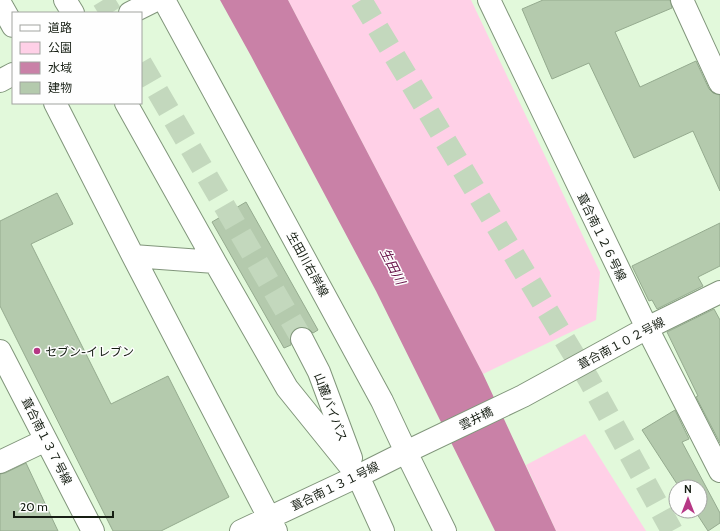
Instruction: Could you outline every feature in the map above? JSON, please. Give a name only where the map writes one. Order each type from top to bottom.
[{"type":"street","points":[[65,0],[72,12]]},
{"type":"street","points":[[132,12],[156,0]]},
{"type":"street","name":"生田川右岸線","points":[[164,0],[382,400],[445,531]]},
{"type":"street","name":"葺合南１２６号線","points":[[489,0],[647,328],[720,471]]},
{"type":"street","points":[[682,0],[720,83]]},
{"type":"street","points":[[0,3],[12,24]]},
{"type":"street","points":[[0,81],[12,75]]},
{"type":"street","points":[[56,104],[273,524]]},
{"type":"street","points":[[127,104],[287,388],[358,476],[383,531]]},
{"type":"street","points":[[133,256],[215,262]]},
{"type":"street","name":"葺合南１０２号線","points":[[523,396],[647,328],[720,292]]},
{"type":"street","name":"山麓バイパス","points":[[302,339],[319,372],[358,476]]},
{"type":"street","name":"葺合南１３７号線","points":[[0,351],[93,531]]},
{"type":"street","name":"雲井橋","points":[[430,441],[523,396]]},
{"type":"street","points":[[0,462],[46,440]]},
{"type":"street","name":"葺合南１３１号線","points":[[240,531],[273,524],[358,476],[430,441]]},
{"type":"green space","points":[[288,0],[471,0],[600,272],[596,320],[483,374]]},
{"type":"green space","points":[[585,434],[646,531],[556,531],[526,465]]},
{"type":"water","name":"生田川","points":[[220,0],[288,0],[483,374],[556,531],[495,531],[376,291]]},
{"type":"building","points":[[543,0],[670,0],[672,8],[615,32],[640,87],[696,61],[709,89],[713,93],[720,95],[720,191],[693,131],[634,158],[589,63],[552,79],[522,9]]},
{"type":"building","points":[[57,193],[73,224],[31,244],[111,404],[168,376],[229,497],[161,531],[113,531],[0,306],[0,221]]},
{"type":"building","points":[[246,202],[318,330],[313,333],[308,328],[296,328],[291,333],[291,345],[284,348],[212,222]]},
{"type":"building","points":[[720,223],[720,266],[698,277],[703,286],[657,309],[652,300],[649,301],[632,266]]},
{"type":"building","points":[[714,309],[720,320],[720,443],[696,397],[698,396],[667,332]]},
{"type":"building","points":[[675,410],[689,439],[682,442],[702,479],[674,479],[642,430]]},
{"type":"building","points":[[26,463],[58,531],[0,531],[0,474]]},
{"type":"building","points":[[708,491],[720,513],[720,523],[708,531],[700,519],[708,519]]},
{"type":"tunnel","points":[[103,0],[110,12]]},
{"type":"tunnel","points":[[361,0],[589,380],[672,531]]},
{"type":"tunnel","points":[[142,65],[302,339]]},
{"type":"place","name":"セブン-イレブン","points":[[37,351]]}]
